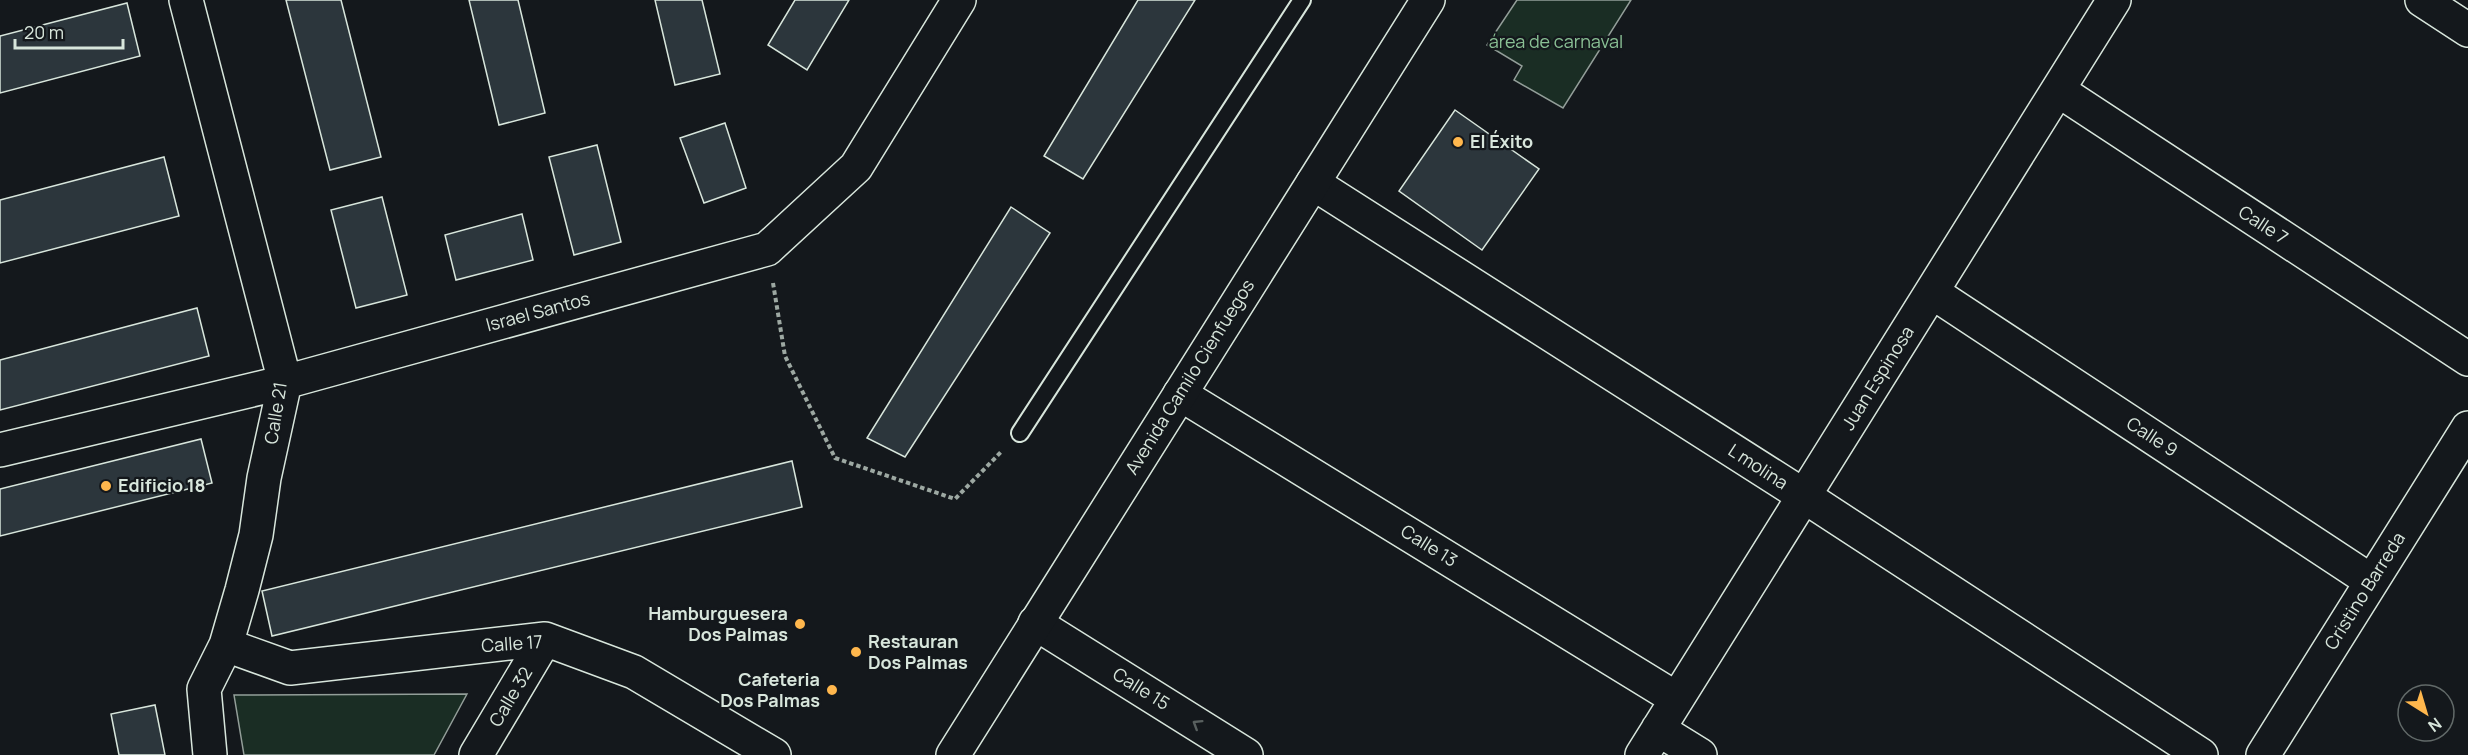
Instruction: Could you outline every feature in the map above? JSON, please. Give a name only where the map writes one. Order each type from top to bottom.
[{"type":"street","name":"Calle 21","points":[[186,0],[285,382],[264,478],[256,535],[226,645],[204,689],[210,755]]},
{"type":"street","name":"Israel Santos","points":[[0,450],[285,382],[767,249],[856,167],[959,0]]},
{"type":"street","name":"Avenida Camilo Cienfuegos","points":[[953,755],[1428,0]]},
{"type":"street","name":"Juan Espinosa","points":[[1650,742],[2114,0]]},
{"type":"street","points":[[2422,0],[2468,30]]},
{"type":"street","name":"Calle 7","points":[[2058,90],[2468,359]]},
{"type":"street","name":"L molina","points":[[1313,183],[1804,496],[2201,755]]},
{"type":"street","name":"Calle 9","points":[[1932,292],[2372,581]]},
{"type":"street","name":"Calle 13","points":[[1180,393],[1677,699]]},
{"type":"street","name":"Cristino Barreda","points":[[2263,755],[2468,428]]},
{"type":"street","name":"Calle 15","points":[[1035,623],[1246,755]]},
{"type":"street","name":"Calle 17","points":[[226,645],[290,668],[545,639],[634,672],[774,755]]},
{"type":"street","name":"Calle 32","points":[[476,755],[545,639]]},
{"type":"street","points":[[1650,742],[1700,755]]},
{"type":"lane","points":[[1020,433],[1302,0]]},
{"type":"path","points":[[767,249],[785,356],[835,458],[955,499],[1020,433]]},
{"type":"green space","name":"área de carnaval","points":[[1517,0],[1631,0],[1563,108],[1514,80],[1522,66],[1487,45]]},
{"type":"green space","points":[[467,694],[434,755],[244,755],[234,695]]},
{"type":"building","points":[[286,0],[341,0],[381,157],[330,170]]},
{"type":"building","points":[[469,0],[518,0],[545,113],[499,125]]},
{"type":"building","points":[[655,0],[702,0],[720,74],[675,85]]},
{"type":"building","points":[[795,0],[849,0],[807,70],[768,45]]},
{"type":"building","points":[[1138,0],[1195,0],[1083,179],[1044,156]]},
{"type":"building","points":[[127,3],[140,56],[0,93],[0,36]]},
{"type":"building","points":[[1455,110],[1539,169],[1482,250],[1399,191]]},
{"type":"building","points":[[725,123],[746,188],[704,203],[680,138]]},
{"type":"building","points":[[597,145],[621,242],[574,255],[549,157]]},
{"type":"building","points":[[164,157],[179,216],[0,263],[0,200]]},
{"type":"building","points":[[382,197],[407,295],[356,308],[331,210]]},
{"type":"building","points":[[1011,207],[1050,233],[905,457],[867,438]]},
{"type":"building","points":[[522,214],[533,260],[456,280],[445,235]]},
{"type":"building","points":[[197,308],[209,356],[0,410],[0,360]]},
{"type":"building","name":"Edificio 18","points":[[201,439],[212,483],[0,536],[0,489]]},
{"type":"building","points":[[792,461],[802,507],[272,636],[262,591]]},
{"type":"building","points":[[155,705],[165,755],[119,755],[111,714]]},
{"type":"place","name":"El Éxito","points":[[1458,142]]},
{"type":"place","name":"Edificio 18","points":[[106,486]]},
{"type":"place","name":"Hamburguesera Dos Palmas","points":[[800,624]]},
{"type":"place","name":"Restauran Dos Palmas","points":[[856,652]]},
{"type":"place","name":"Cafeteria Dos Palmas","points":[[832,690]]}]
